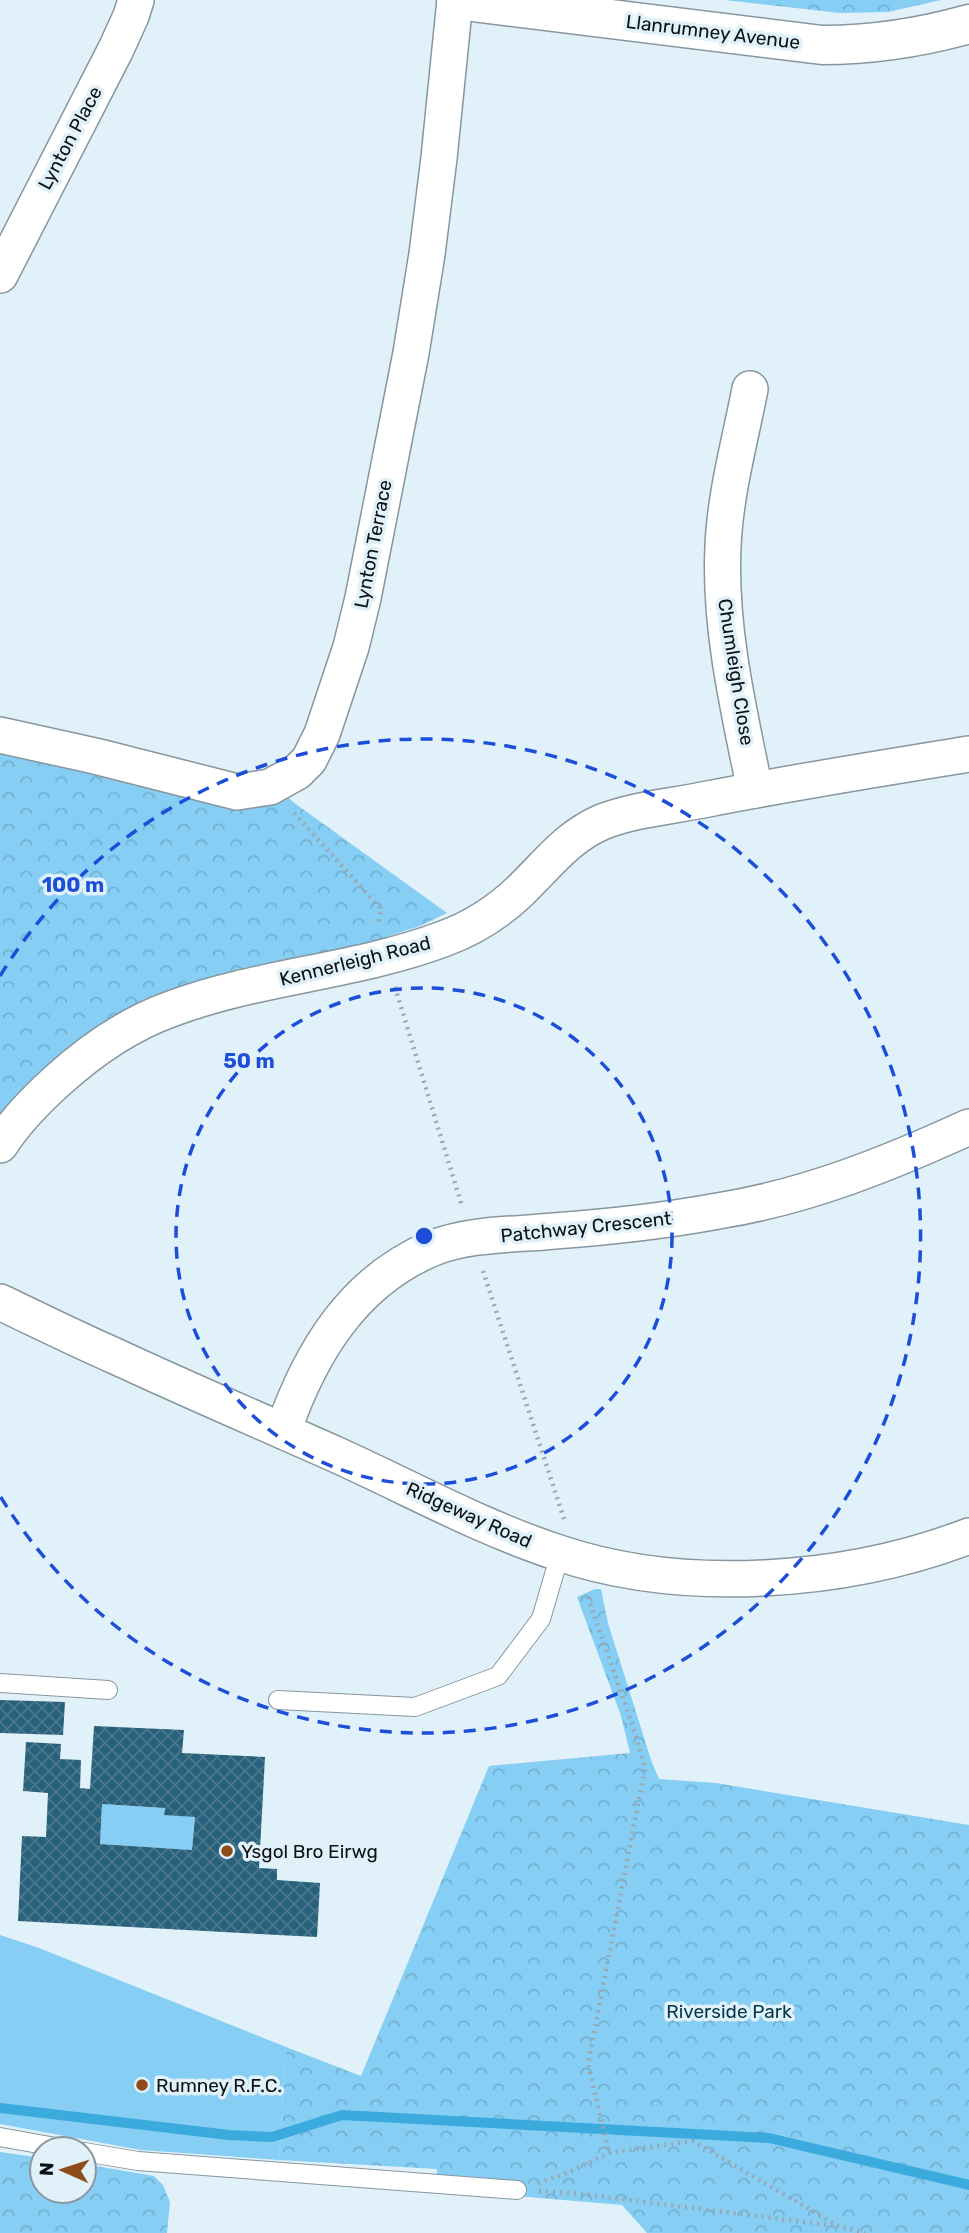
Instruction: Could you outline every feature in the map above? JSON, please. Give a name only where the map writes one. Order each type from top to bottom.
[{"type":"street","name":"Lynton Place","points":[[0,275],[116,50],[136,0]]},
{"type":"street","name":"Llanrumney Avenue","points":[[455,0],[780,42],[822,45],[879,44],[969,24]]},
{"type":"street","name":"Lynton Terrace","points":[[0,735],[237,792],[270,787],[297,772],[316,748],[348,657],[363,598],[411,353],[439,158],[455,0]]},
{"type":"street","name":"Chumleigh Close","points":[[750,389],[728,498],[723,546],[723,584],[726,628],[755,790]]},
{"type":"street","name":"Kennerleigh Road","points":[[0,1145],[10,1129],[70,1069],[135,1025],[168,1010],[225,992],[386,957],[447,938],[494,912],[523,888],[560,849],[581,833],[604,821],[755,790],[969,754]]},
{"type":"street","name":"Patchway Crescent","points":[[283,1431],[319,1348],[336,1324],[386,1275],[435,1247],[472,1238],[664,1220],[769,1201],[895,1160],[969,1127]]},
{"type":"street","name":"Ridgeway Road","points":[[0,1302],[115,1357],[481,1521],[568,1556],[671,1576],[796,1576],[881,1563],[969,1536]]},
{"type":"lane","points":[[278,1700],[415,1707],[498,1676],[541,1619],[568,1556]]},
{"type":"lane","points":[[0,1683],[108,1690]]},
{"type":"lane","points":[[0,2137],[28,2142]]},
{"type":"lane","points":[[98,2154],[138,2161],[517,2190]]},
{"type":"path","points":[[270,787],[381,909],[377,928],[472,1238],[528,1405],[568,1556],[633,1727],[645,1768],[588,2064],[609,2153]]},
{"type":"path","points":[[517,2190],[567,2173],[609,2153],[694,2141],[838,2226]]},
{"type":"path","points":[[517,2190],[582,2194],[838,2226],[865,2233]]},
{"type":"green space","points":[[725,0],[941,0],[888,12],[840,13]]},
{"type":"green space","points":[[0,750],[285,794],[447,913],[420,926],[386,937],[387,945],[250,973],[5,1118],[0,1115]]},
{"type":"green space","name":"Riverside Park","points":[[601,1589],[608,1623],[659,1779],[716,1783],[969,1825],[969,2233],[647,2233],[622,2205],[436,2189],[437,2169],[279,2160],[286,2047],[361,2076],[489,1766],[630,1753],[621,1716],[577,1597]]},
{"type":"green space","points":[[102,1804],[165,1808],[164,1814],[195,1817],[192,1850],[100,1844]]},
{"type":"green space","name":"Rumney R.F.C.","points":[[0,1935],[39,1948],[286,2047],[279,2160],[141,2150],[98,2142],[98,2135],[60,2135],[0,2124]]},
{"type":"green space","points":[[0,2152],[28,2156],[28,2205],[98,2205],[98,2166],[154,2176],[163,2185],[170,2202],[167,2233],[0,2233]]},
{"type":"building","points":[[0,1700],[65,1702],[63,1735],[0,1733]]},
{"type":"building","points":[[94,1726],[184,1730],[182,1753],[265,1757],[259,1868],[277,1869],[277,1880],[320,1883],[317,1937],[18,1921],[22,1836],[46,1837],[48,1793],[23,1791],[26,1742],[61,1744],[60,1759],[81,1760],[80,1788],[90,1789]],"holes":[[[102,1804],[165,1808],[164,1815],[195,1817],[192,1850],[100,1844]]]},
{"type":"waterway","points":[[0,2108],[229,2135],[272,2137],[342,2115],[769,2138],[969,2185]]},
{"type":"place","name":"Ysgol Bro Eirwg","points":[[227,1851]]},
{"type":"place","name":"Rumney R.F.C.","points":[[142,2085]]}]
